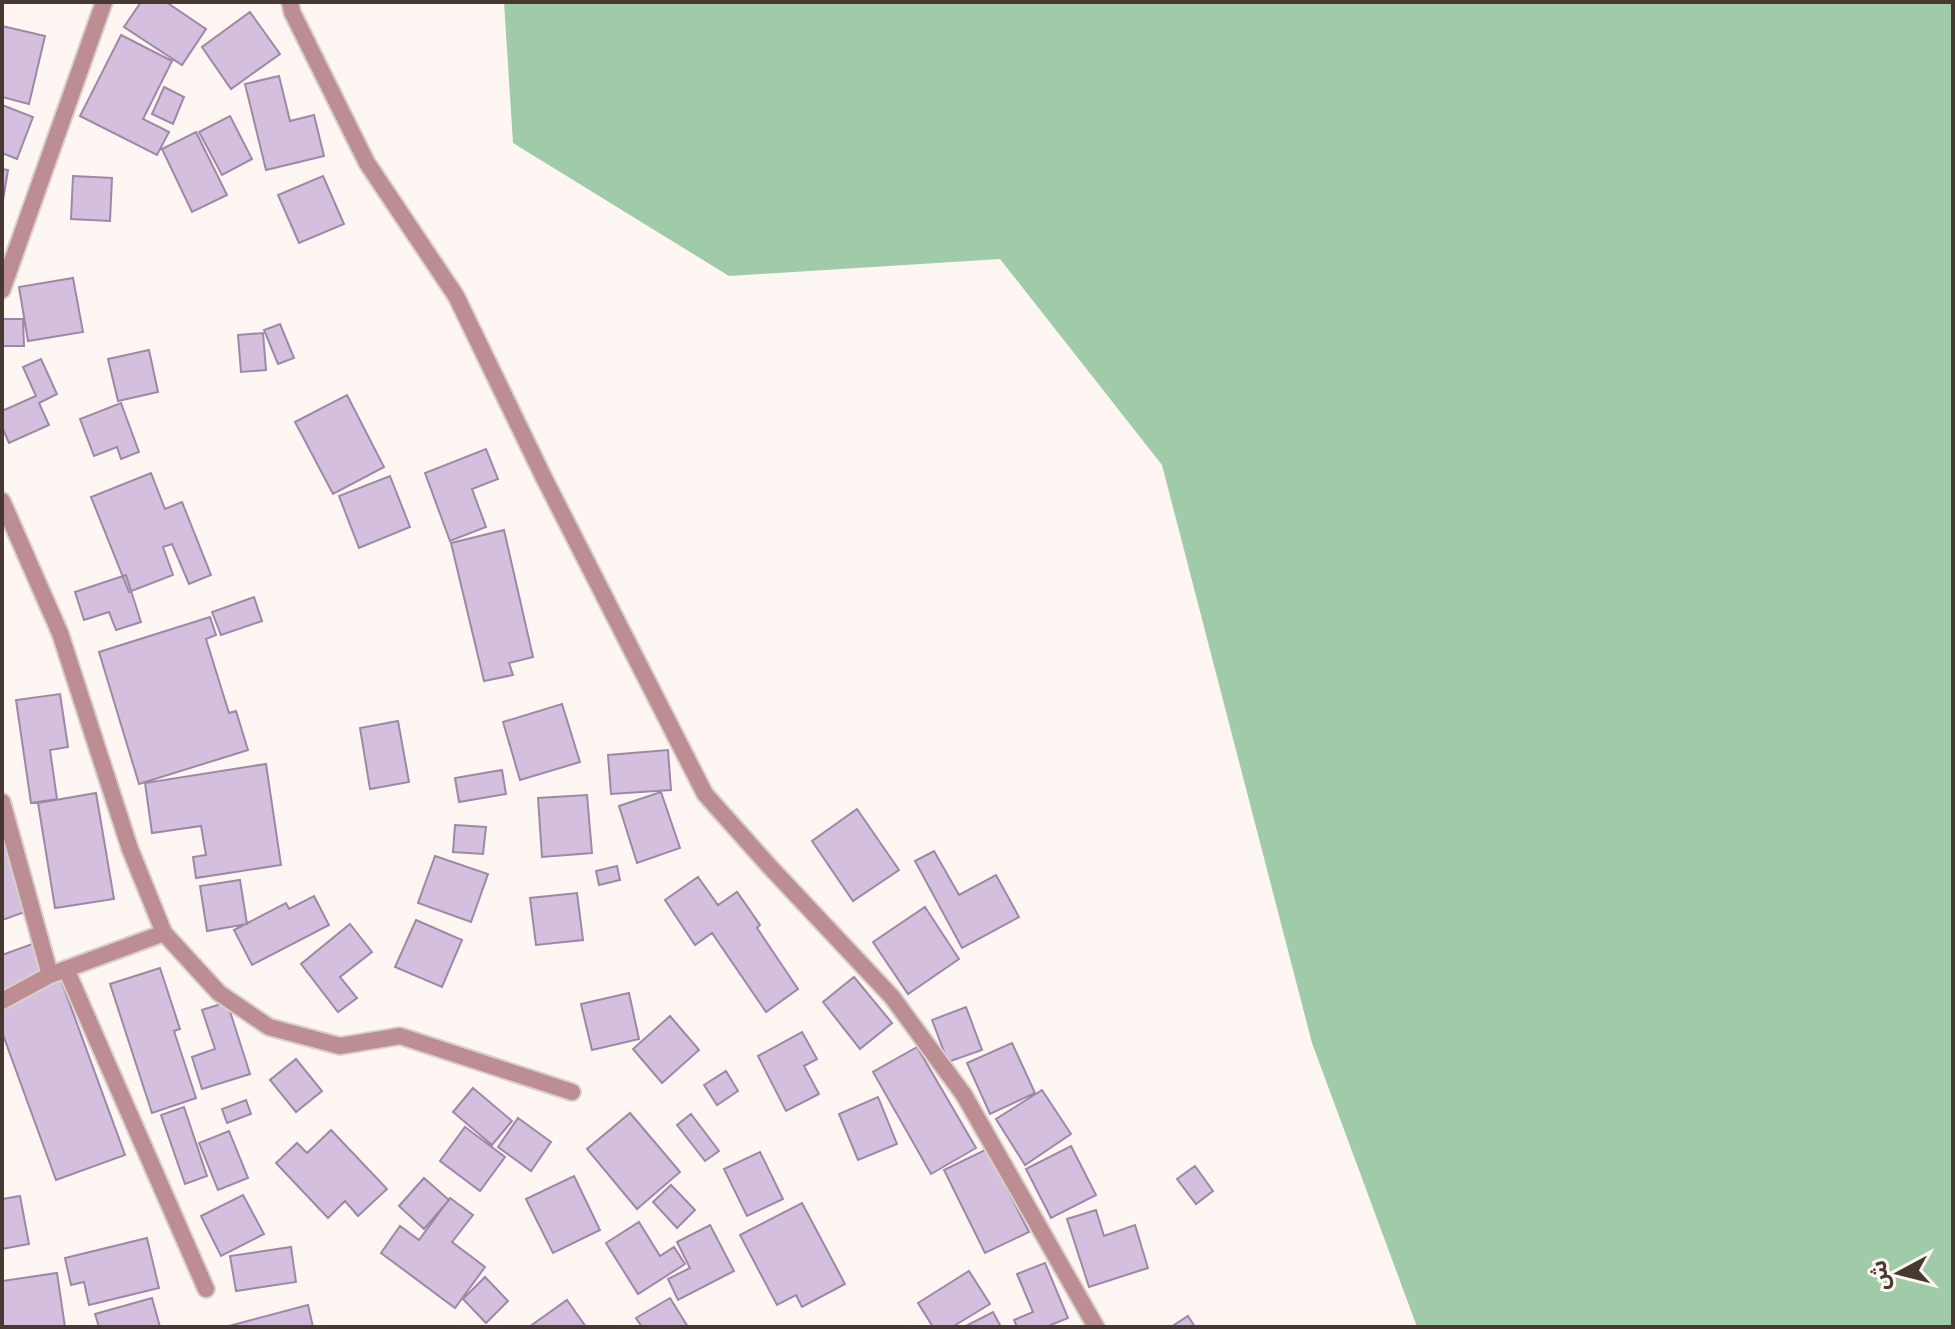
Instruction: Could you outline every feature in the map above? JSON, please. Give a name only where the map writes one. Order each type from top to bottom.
[{"type":"street","points":[[2,290],[104,2]]},
{"type":"street","points":[[290,2],[292,12],[367,163],[456,296],[544,478],[705,794],[892,997],[964,1095],[1096,1327]]},
{"type":"street","points":[[2,501],[60,633],[130,849],[164,933],[219,993],[269,1027],[340,1046],[400,1036],[572,1092]]},
{"type":"street","points":[[2,802],[50,975]]},
{"type":"street","points":[[2,1001],[50,975],[164,933]]},
{"type":"street","points":[[66,969],[206,1289]]},
{"type":"green space","points":[[504,2],[1953,2],[1953,1327],[1417,1327],[1312,1043],[1162,465],[1000,259],[729,276],[513,143]]},
{"type":"building","points":[[141,2],[166,2],[206,29],[182,65],[124,27]]},
{"type":"building","points":[[250,12],[280,54],[231,89],[202,47]]},
{"type":"building","points":[[2,26],[45,36],[29,104],[2,97]]},
{"type":"building","points":[[121,35],[172,61],[143,119],[169,132],[157,155],[80,116]]},
{"type":"building","points":[[279,76],[290,121],[314,115],[324,156],[266,170],[245,84]]},
{"type":"building","points":[[164,87],[184,97],[173,124],[152,114]]},
{"type":"building","points":[[2,105],[33,117],[17,159],[2,153]]},
{"type":"building","points":[[230,116],[252,159],[222,175],[199,132]]},
{"type":"building","points":[[196,132],[227,195],[192,212],[162,149]]},
{"type":"building","points":[[2,169],[8,170],[2,206]]},
{"type":"building","points":[[73,176],[112,178],[110,221],[71,219]]},
{"type":"building","points":[[323,176],[344,224],[299,243],[278,195]]},
{"type":"building","points":[[73,278],[83,332],[28,341],[19,287]]},
{"type":"building","points":[[2,319],[23,319],[24,346],[2,346]]},
{"type":"building","points":[[280,324],[294,358],[278,364],[264,330]]},
{"type":"building","points":[[263,333],[266,370],[241,372],[238,335]]},
{"type":"building","points":[[149,350],[158,392],[118,401],[108,359]]},
{"type":"building","points":[[41,359],[57,394],[39,403],[49,425],[9,443],[2,427],[2,411],[36,396],[23,367]]},
{"type":"building","points":[[347,395],[384,467],[333,494],[295,422]]},
{"type":"building","points":[[121,403],[139,452],[121,459],[117,447],[94,456],[80,419]]},
{"type":"building","points":[[486,449],[498,479],[472,489],[486,527],[450,541],[425,473]]},
{"type":"building","points":[[151,473],[165,509],[182,502],[211,575],[189,584],[172,544],[163,547],[173,575],[129,592],[91,497]]},
{"type":"building","points":[[390,476],[410,527],[359,548],[339,496]]},
{"type":"building","points":[[504,530],[533,657],[509,663],[513,675],[484,681],[451,543]]},
{"type":"building","points":[[126,575],[141,622],[116,630],[109,612],[84,620],[75,592]]},
{"type":"building","points":[[254,597],[262,621],[221,635],[212,612]]},
{"type":"building","points":[[210,617],[216,635],[206,639],[229,713],[236,711],[248,750],[139,784],[99,652]]},
{"type":"building","points":[[60,694],[68,747],[50,750],[57,799],[31,803],[16,700]]},
{"type":"building","points":[[562,704],[580,762],[520,780],[503,722]]},
{"type":"building","points":[[398,721],[409,782],[370,789],[360,728]]},
{"type":"building","points":[[668,750],[671,790],[611,794],[608,755]]},
{"type":"building","points":[[266,764],[281,865],[196,878],[193,857],[206,855],[201,826],[152,833],[145,783]]},
{"type":"building","points":[[502,770],[506,794],[459,802],[455,778]]},
{"type":"building","points":[[661,792],[680,848],[637,863],[619,806]]},
{"type":"building","points":[[96,793],[114,899],[55,908],[38,803]]},
{"type":"building","points":[[587,795],[592,853],[542,857],[538,798]]},
{"type":"building","points":[[857,809],[899,870],[853,901],[812,841]]},
{"type":"building","points":[[455,825],[486,827],[483,854],[453,852]]},
{"type":"building","points":[[2,835],[28,911],[2,920]]},
{"type":"building","points":[[934,851],[959,895],[996,875],[1019,917],[962,948],[915,861]]},
{"type":"building","points":[[435,856],[488,874],[471,922],[418,903]]},
{"type":"building","points":[[617,866],[620,880],[599,885],[596,871]]},
{"type":"building","points":[[698,877],[718,905],[737,892],[798,989],[766,1012],[712,933],[695,945],[665,900]]},
{"type":"building","points":[[240,880],[247,924],[207,931],[200,886]]},
{"type":"building","points":[[577,893],[583,940],[536,945],[530,898]]},
{"type":"building","points":[[314,896],[329,925],[252,965],[234,930],[286,903],[289,909]]},
{"type":"building","points":[[925,907],[959,959],[908,994],[873,942]]},
{"type":"building","points":[[416,920],[462,940],[442,987],[395,967]]},
{"type":"building","points":[[350,924],[372,952],[340,977],[357,998],[338,1012],[301,964]]},
{"type":"building","points":[[46,939],[125,1155],[56,1180],[2,1032],[2,955]]},
{"type":"building","points":[[160,968],[180,1029],[174,1031],[196,1098],[152,1113],[110,984]]},
{"type":"building","points":[[854,977],[892,1023],[860,1049],[823,1002]]},
{"type":"building","points":[[629,993],[639,1039],[592,1050],[581,1004]]},
{"type":"building","points":[[227,1002],[250,1074],[202,1089],[192,1057],[215,1049],[202,1010]]},
{"type":"building","points":[[966,1007],[982,1050],[948,1062],[932,1020]]},
{"type":"building","points":[[670,1016],[699,1050],[662,1083],[633,1049]]},
{"type":"building","points":[[802,1032],[817,1059],[804,1066],[819,1094],[786,1111],[758,1056]]},
{"type":"building","points":[[1012,1043],[1035,1093],[990,1114],[967,1063]]},
{"type":"building","points":[[917,1047],[976,1148],[931,1174],[873,1072]]},
{"type":"building","points":[[296,1059],[322,1091],[296,1112],[270,1080]]},
{"type":"building","points":[[726,1071],[738,1091],[717,1105],[704,1085]]},
{"type":"building","points":[[473,1088],[512,1121],[492,1145],[453,1112]]},
{"type":"building","points":[[1042,1090],[1071,1134],[1025,1165],[996,1119]]},
{"type":"building","points":[[878,1097],[897,1144],[858,1160],[839,1114]]},
{"type":"building","points":[[246,1100],[251,1114],[227,1123],[222,1109]]},
{"type":"building","points":[[184,1107],[207,1176],[185,1184],[161,1115]]},
{"type":"building","points":[[630,1113],[680,1172],[637,1209],[587,1149]]},
{"type":"building","points":[[691,1114],[719,1151],[705,1161],[677,1125]]},
{"type":"building","points":[[518,1118],[551,1142],[531,1171],[498,1147]]},
{"type":"building","points":[[465,1127],[505,1157],[480,1191],[440,1161]]},
{"type":"building","points":[[331,1130],[387,1189],[358,1216],[345,1201],[328,1218],[276,1163],[297,1143],[307,1153]]},
{"type":"building","points":[[229,1131],[248,1178],[218,1190],[199,1143]]},
{"type":"building","points":[[1071,1146],[1096,1195],[1051,1218],[1026,1169]]},
{"type":"building","points":[[987,1149],[1029,1232],[985,1253],[944,1170]]},
{"type":"building","points":[[760,1152],[783,1199],[747,1216],[724,1169]]},
{"type":"building","points":[[1195,1166],[1213,1191],[1196,1204],[1177,1179]]},
{"type":"building","points":[[574,1176],[600,1230],[553,1253],[526,1199]]},
{"type":"building","points":[[424,1178],[449,1200],[424,1229],[399,1206]]},
{"type":"building","points":[[671,1185],[695,1210],[677,1228],[653,1202]]},
{"type":"building","points":[[243,1195],[264,1234],[221,1256],[201,1216]]},
{"type":"building","points":[[20,1196],[29,1244],[2,1249],[2,1199]]},
{"type":"building","points":[[450,1198],[473,1215],[452,1242],[485,1267],[455,1308],[381,1253],[400,1226],[419,1240]]},
{"type":"building","points":[[802,1203],[845,1284],[802,1307],[796,1295],[777,1305],[740,1235]]},
{"type":"building","points":[[1096,1210],[1104,1236],[1135,1225],[1148,1268],[1089,1287],[1067,1219]]},
{"type":"building","points":[[639,1222],[660,1256],[674,1247],[685,1264],[638,1294],[606,1243]]},
{"type":"building","points":[[710,1225],[734,1271],[678,1300],[668,1279],[690,1268],[677,1242]]},
{"type":"building","points":[[147,1238],[159,1288],[89,1305],[84,1282],[71,1285],[65,1258]]},
{"type":"building","points":[[291,1247],[296,1282],[236,1291],[230,1256]]},
{"type":"building","points":[[1045,1263],[1068,1318],[1046,1327],[1017,1327],[1014,1320],[1033,1312],[1017,1274]]},
{"type":"building","points":[[969,1271],[990,1304],[952,1327],[933,1327],[918,1303]]},
{"type":"building","points":[[57,1273],[65,1327],[2,1327],[2,1281]]},
{"type":"building","points":[[485,1277],[508,1301],[486,1323],[463,1299]]},
{"type":"building","points":[[152,1298],[160,1327],[99,1327],[95,1314]]},
{"type":"building","points":[[670,1298],[688,1327],[642,1327],[636,1318]]},
{"type":"building","points":[[567,1300],[586,1327],[529,1327]]},
{"type":"building","points":[[308,1305],[313,1327],[225,1327]]},
{"type":"building","points":[[993,1312],[1001,1327],[964,1327]]},
{"type":"building","points":[[1188,1316],[1195,1327],[1171,1327]]}]
